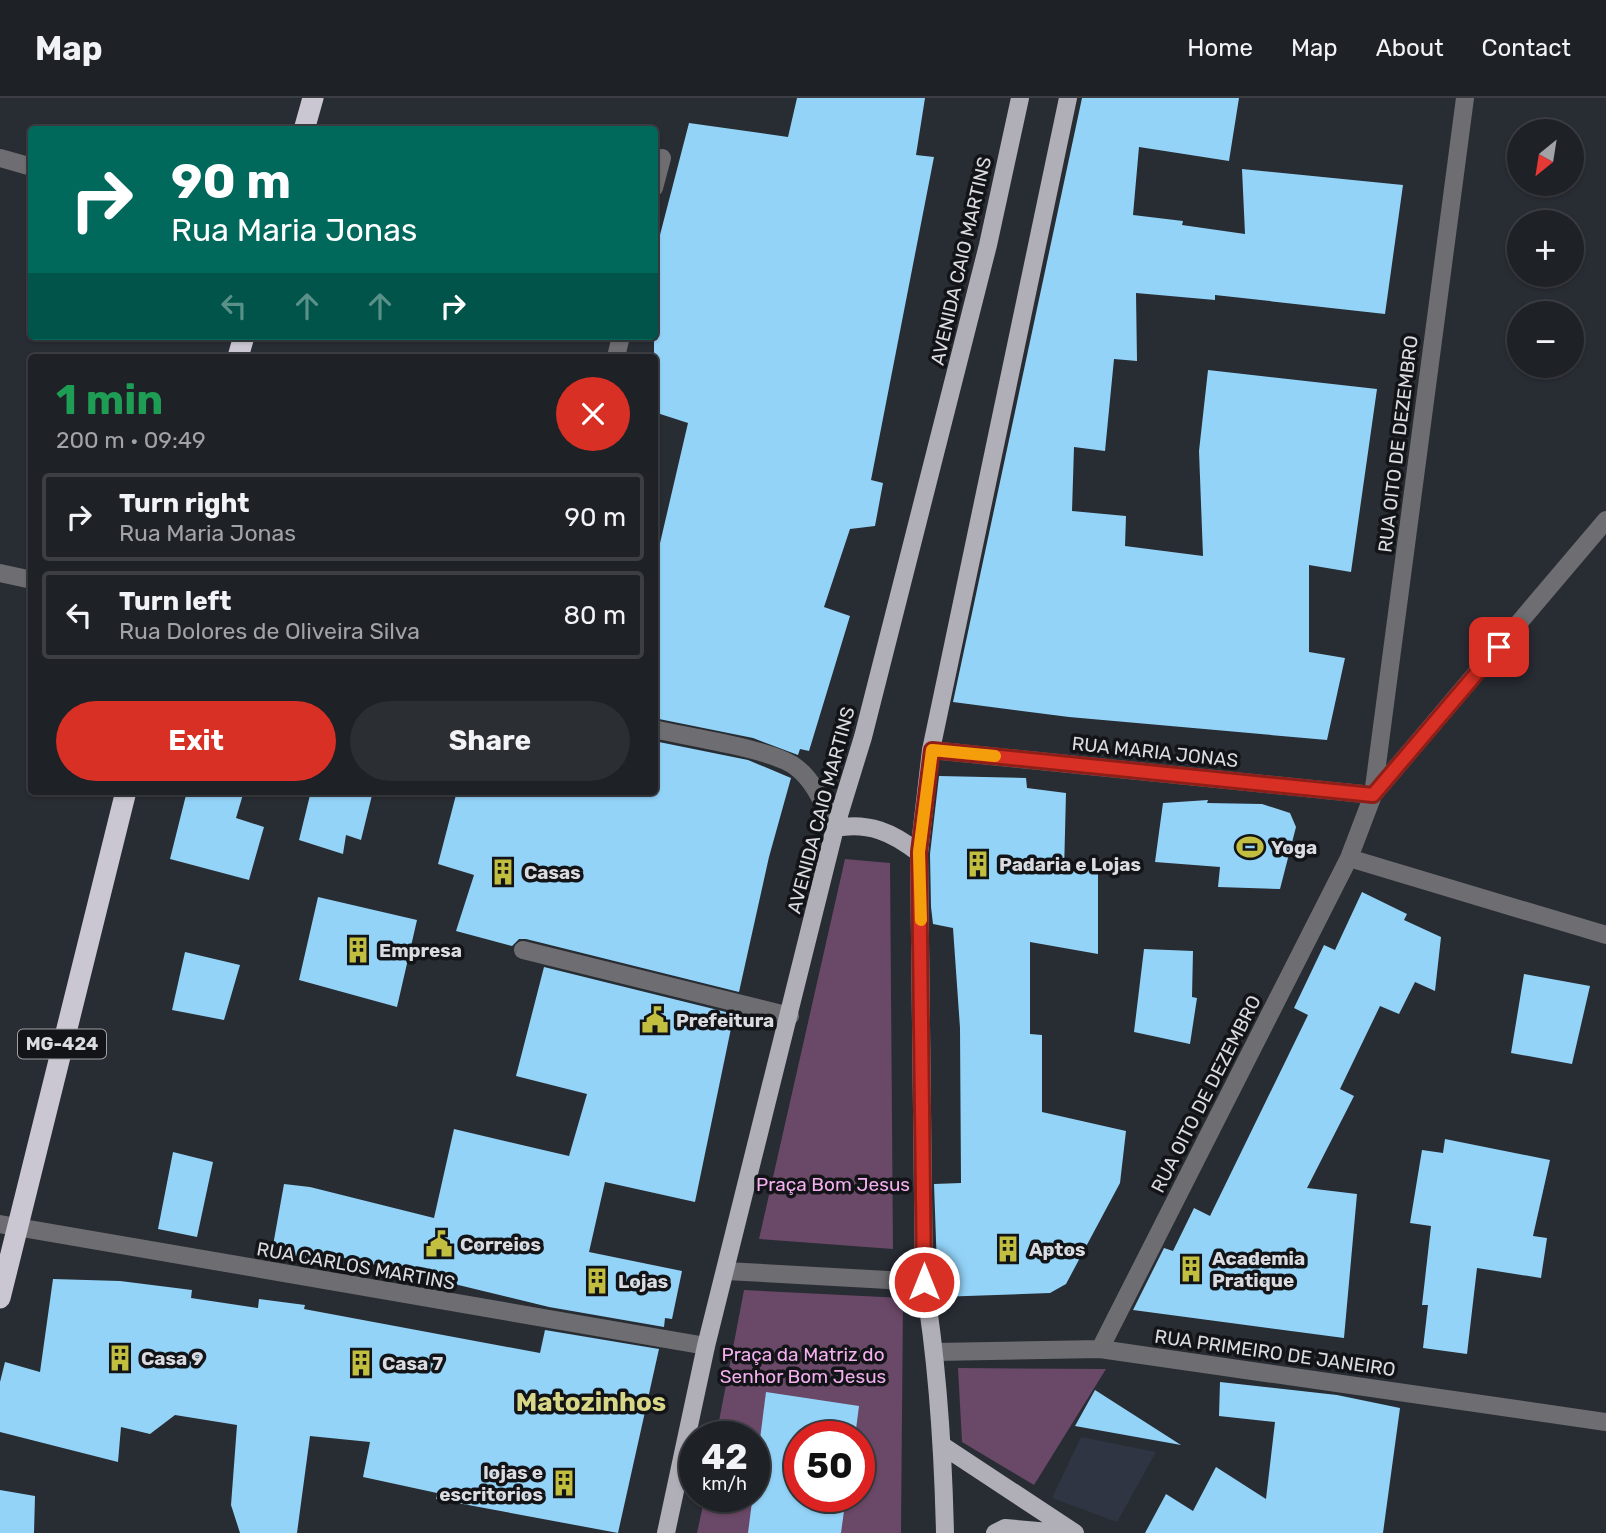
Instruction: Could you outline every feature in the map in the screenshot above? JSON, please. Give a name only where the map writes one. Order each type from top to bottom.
[{"type":"highway","points":[[305,126],[313,98]]},
{"type":"highway","name":"MG-424","points":[[0,1298],[8,1225],[125,795]]},
{"type":"main road","name":"AVENIDA CAIO MARTINS","points":[[666,1533],[706,1346],[835,828],[863,737],[982,272],[1020,98]]},
{"type":"main road","points":[[945,1533],[943,1446],[935,1352],[924,1282],[919,852],[932,750],[1068,98]]},
{"type":"main road","points":[[835,828],[856,825],[878,828],[919,852]]},
{"type":"main road","points":[[943,1446],[1075,1533]]},
{"type":"main road","points":[[995,1533],[1005,1528],[1061,1533]]},
{"type":"street","name":"RUA OITO DE DEZEMBRO","points":[[1100,1349],[1349,858],[1373,795],[1465,98]]},
{"type":"street","points":[[0,158],[28,166]]},
{"type":"street","points":[[658,173],[662,158]]},
{"type":"street","points":[[1373,795],[1606,520]]},
{"type":"street","points":[[0,573],[28,579]]},
{"type":"street","points":[[658,730],[774,756],[795,766],[811,782],[835,828]]},
{"type":"street","name":"RUA MARIA JONAS","points":[[932,750],[1373,795]]},
{"type":"street","points":[[1349,858],[1606,935]]},
{"type":"street","points":[[523,950],[790,1016]]},
{"type":"street","name":"RUA CARLOS MARTINS","points":[[8,1225],[706,1346]]},
{"type":"street","points":[[726,1271],[924,1282]]},
{"type":"street","name":"RUA PRIMEIRO DE JANEIRO","points":[[935,1352],[1100,1349],[1606,1422]]},
{"type":"shaded area","points":[[1081,1437],[1156,1452],[1117,1522],[1052,1498]]},
{"type":"green space","name":"Praça Bom Jesus","points":[[845,859],[890,863],[893,1249],[759,1239]]},
{"type":"green space","name":"Praça da Matriz do Senhor Bom Jesus","points":[[744,1290],[903,1298],[901,1533],[697,1533],[702,1512],[770,1512],[770,1421],[719,1421]]},
{"type":"green space","points":[[958,1368],[1106,1369],[1034,1485],[962,1442]]},
{"type":"building","points":[[797,98],[925,98],[916,155],[934,157],[871,480],[883,483],[875,526],[850,529],[824,607],[850,616],[809,751],[800,749],[798,755],[753,738],[658,719],[658,552],[688,423],[658,413],[658,354],[654,354],[654,340],[658,340],[658,243],[689,123],[788,137]]},
{"type":"building","points":[[1082,98],[1239,98],[1229,161],[1139,147],[1133,215],[1183,221],[1182,225],[1245,234],[1242,169],[1403,185],[1385,314],[1215,295],[1215,300],[1136,293],[1137,361],[1114,359],[1105,451],[1074,447],[1072,511],[1126,516],[1125,546],[1203,556],[1199,451],[1208,370],[1377,389],[1351,572],[1309,565],[1309,652],[1345,658],[1327,740],[1069,717],[953,702]]},
{"type":"building","points":[[658,742],[748,760],[791,778],[769,857],[739,992],[526,939],[519,939],[512,946],[456,931],[474,875],[438,864],[456,795],[658,795]]},
{"type":"building","points":[[939,776],[1026,778],[1027,788],[1066,793],[1064,872],[1098,869],[1098,954],[1030,942],[1030,1034],[1042,1035],[1042,1112],[1126,1131],[1120,1183],[1066,1284],[1050,1293],[938,1297],[934,1184],[961,1183],[960,1028],[953,928],[933,924],[931,907],[930,854]]},
{"type":"building","points":[[186,795],[243,795],[236,818],[264,827],[249,880],[170,859]]},
{"type":"building","points":[[310,795],[372,795],[361,840],[346,835],[343,854],[299,840]]},
{"type":"building","name":"Yoga","points":[[1208,800],[1207,803],[1262,804],[1290,813],[1296,827],[1280,889],[1218,887],[1220,867],[1155,862],[1163,803]]},
{"type":"building","points":[[1362,892],[1407,914],[1404,920],[1441,937],[1435,991],[1415,982],[1399,1014],[1380,1006],[1340,1089],[1354,1096],[1307,1188],[1357,1194],[1344,1338],[1133,1310],[1164,1248],[1173,1251],[1194,1208],[1210,1216],[1308,1015],[1294,1008],[1324,945],[1335,950]]},
{"type":"building","name":"Empresa","points":[[318,897],[417,920],[397,1007],[299,980]]},
{"type":"building","points":[[1144,949],[1193,951],[1192,997],[1197,998],[1190,1044],[1134,1032]]},
{"type":"building","points":[[185,952],[240,965],[224,1020],[172,1010]]},
{"type":"building","points":[[544,967],[734,1014],[695,1202],[605,1182],[589,1252],[682,1271],[672,1319],[665,1318],[664,1327],[549,1307],[351,1259],[317,1253],[316,1260],[272,1251],[284,1184],[310,1187],[434,1218],[454,1129],[569,1156],[587,1094],[516,1076]]},
{"type":"building","points":[[1524,974],[1590,986],[1572,1064],[1511,1053]]},
{"type":"building","points":[[1445,1139],[1550,1160],[1533,1236],[1547,1238],[1541,1278],[1477,1268],[1467,1354],[1423,1348],[1428,1305],[1422,1305],[1431,1226],[1410,1223],[1422,1150],[1443,1153]]},
{"type":"building","points":[[173,1152],[213,1162],[197,1237],[158,1229]]},
{"type":"building","points":[[53,1279],[120,1281],[192,1290],[191,1298],[258,1308],[259,1299],[305,1305],[304,1309],[540,1353],[545,1330],[659,1349],[618,1533],[436,1499],[437,1493],[363,1477],[370,1442],[310,1436],[297,1533],[240,1533],[231,1505],[237,1425],[175,1415],[150,1434],[121,1427],[118,1462],[0,1432],[0,1382],[5,1362],[40,1372]]},
{"type":"building","points":[[1220,1382],[1337,1395],[1400,1408],[1383,1533],[1145,1533],[1166,1494],[1193,1511],[1216,1467],[1266,1499],[1275,1422],[1219,1416]]},
{"type":"building","points":[[1095,1390],[1181,1445],[1075,1426]]},
{"type":"building","points":[[766,1392],[859,1406],[857,1421],[784,1421],[784,1512],[844,1512],[841,1533],[748,1533],[751,1512],[770,1512],[770,1421],[762,1421]]},
{"type":"building","points":[[0,1490],[35,1496],[34,1533],[0,1533]]},
{"type":"slow traffic","points":[[921,920],[919,852],[932,750],[995,756]]},
{"type":"place","name":"Yoga","points":[[1250,847]]},
{"type":"place","name":"Padaria e Lojas","points":[[978,864]]},
{"type":"place","name":"Casas","points":[[503,872]]},
{"type":"place","name":"Empresa","points":[[358,950]]},
{"type":"place","name":"Prefeitura","points":[[655,1020]]},
{"type":"place","name":"Correios","points":[[439,1244]]},
{"type":"place","name":"Aptos","points":[[1008,1249]]},
{"type":"place","name":"Academia Pratique","points":[[1191,1269]]},
{"type":"place","name":"Lojas","points":[[597,1281]]},
{"type":"place","name":"Casa 9","points":[[120,1358]]},
{"type":"place","name":"Casa 7","points":[[361,1363]]},
{"type":"place","name":"lojas e escritorios","points":[[564,1483]]},
{"type":"district","name":"Matozinhos","points":[[591,1402]]},
{"type":"route","points":[[924,1282],[924,1091],[919,852],[932,750],[1373,795],[1499,647]]}]
